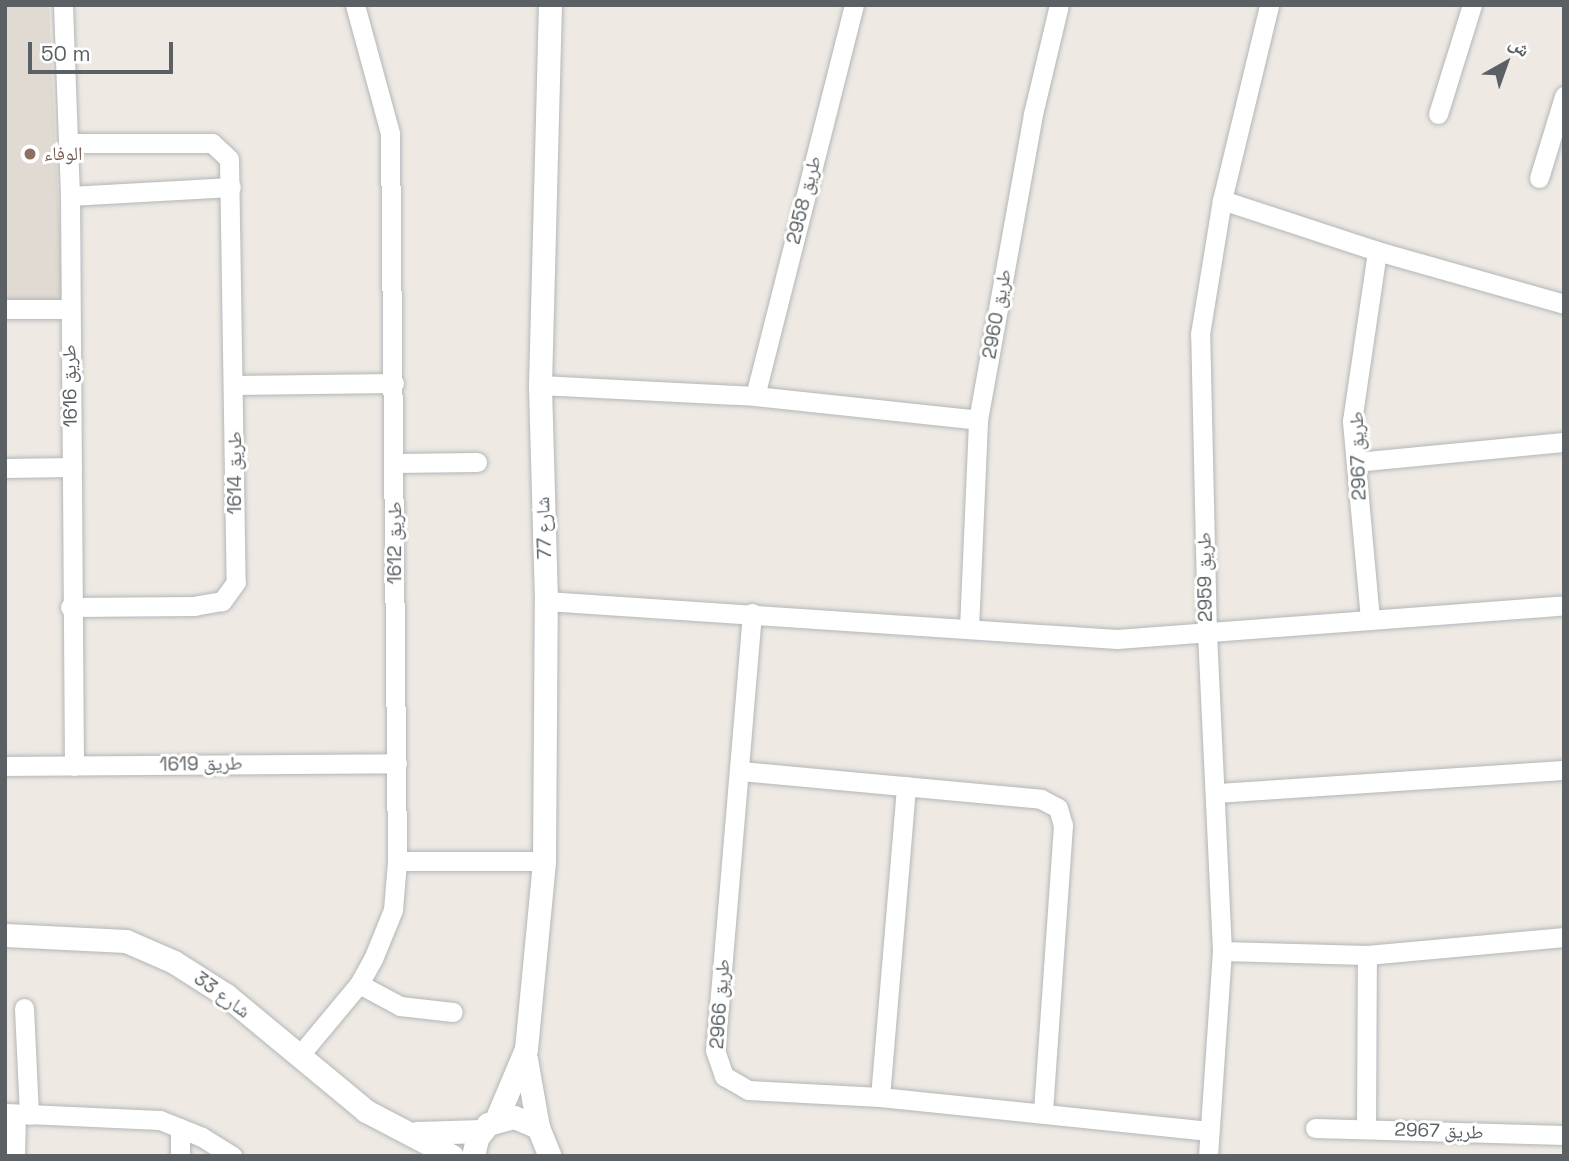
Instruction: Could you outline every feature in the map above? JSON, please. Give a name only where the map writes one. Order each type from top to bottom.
[{"type":"street","name":"طريق 1616","points":[[63,5],[70,196],[70,607],[74,766]]},
{"type":"street","name":"طريق 1612","points":[[299,1056],[359,984],[393,910],[397,861],[390,133],[355,5]]},
{"type":"street","name":"شارع 77","points":[[538,1127],[526,1049],[544,861],[546,601],[540,385],[550,5]]},
{"type":"street","name":"طريق 2958","points":[[755,396],[854,5]]},
{"type":"street","name":"طريق 2960","points":[[969,628],[978,420],[1033,114],[1059,5]]},
{"type":"street","name":"طريق 2959","points":[[1208,1156],[1222,951],[1217,793],[1207,635],[1200,334],[1222,200],[1269,5]]},
{"type":"street","points":[[1438,114],[1472,5]]},
{"type":"street","points":[[1539,178],[1564,96]]},
{"type":"street","name":"طريق 1614","points":[[68,143],[212,143],[229,159],[236,582],[222,601],[195,606],[70,607]]},
{"type":"street","points":[[70,196],[231,187]]},
{"type":"street","points":[[1222,200],[1377,251],[1564,304]]},
{"type":"street","name":"طريق 2967","points":[[1370,619],[1352,422],[1377,251]]},
{"type":"street","points":[[5,309],[69,309]]},
{"type":"street","points":[[234,385],[394,383]]},
{"type":"street","points":[[540,385],[755,396],[978,420]]},
{"type":"street","points":[[1356,462],[1564,442]]},
{"type":"street","points":[[395,463],[477,463]]},
{"type":"street","points":[[5,468],[72,467]]},
{"type":"street","points":[[546,601],[969,628],[1069,638],[1207,635],[1370,619],[1564,605]]},
{"type":"street","name":"طريق 2966","points":[[752,613],[741,771],[715,1050],[719,1068],[731,1082],[748,1090],[880,1097],[1209,1130]]},
{"type":"street","name":"طريق 1619","points":[[5,766],[397,764]]},
{"type":"street","points":[[1217,793],[1564,770]]},
{"type":"street","points":[[741,771],[1041,799],[1058,807],[1062,816],[1043,1114]]},
{"type":"street","points":[[880,1097],[906,786]]},
{"type":"street","points":[[397,861],[544,861]]},
{"type":"street","name":"شارع 33","points":[[5,935],[126,941],[174,962],[226,995],[366,1111],[452,1156]]},
{"type":"street","points":[[1222,951],[1367,955],[1564,937]]},
{"type":"street","points":[[1366,1129],[1367,955]]},
{"type":"street","points":[[359,984],[400,1006],[453,1012]]},
{"type":"street","points":[[15,1156],[24,1008]]},
{"type":"street","name":"شارع 77","points":[[473,1156],[526,1049]]},
{"type":"street","points":[[17,1114],[160,1120],[232,1156]]},
{"type":"street","name":"شارع 33","points":[[407,1131],[489,1125],[522,1118],[538,1127]]},
{"type":"street","points":[[538,1127],[554,1153]]},
{"type":"street","points":[[180,1128],[180,1156]]},
{"type":"street","name":"طريق 2967","points":[[1315,1128],[1564,1135]]},
{"type":"shaded area","name":"الوفاء","points":[[5,5],[49,5],[63,303],[5,303]]},
{"type":"place","name":"الوفاء","points":[[30,154]]}]
